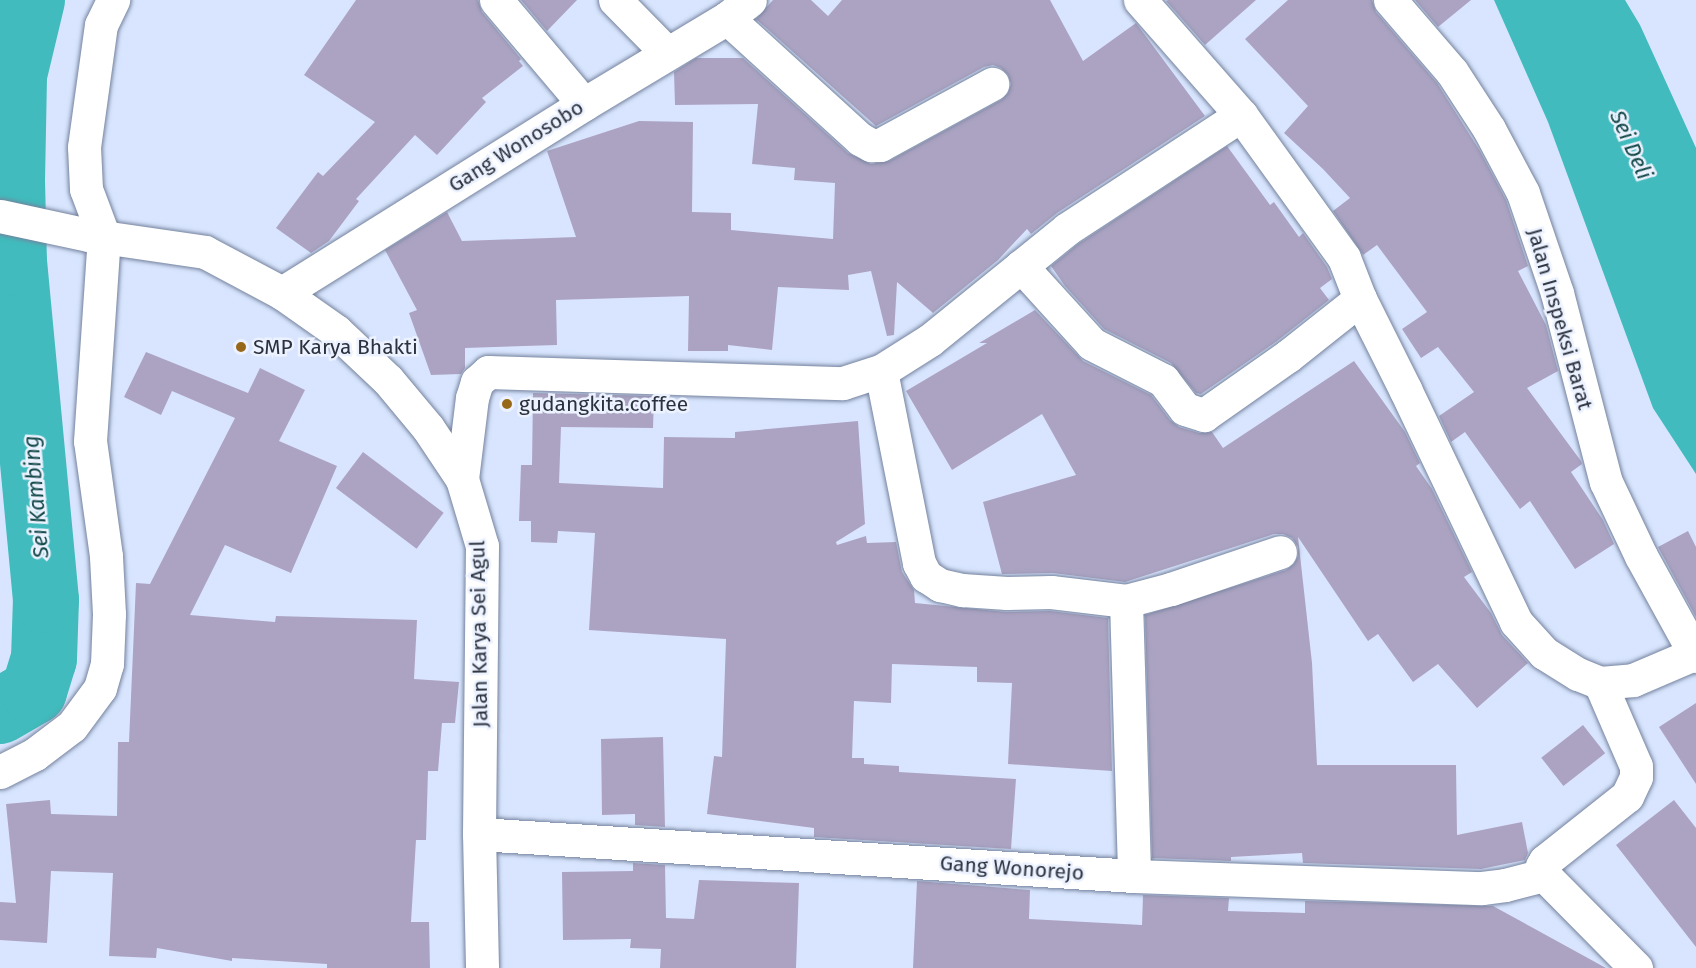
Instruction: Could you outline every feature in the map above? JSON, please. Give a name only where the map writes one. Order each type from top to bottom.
[{"type":"street","points":[[0,772],[35,754],[72,726],[100,688],[107,664],[109,614],[106,555],[90,441],[97,236],[86,189],[84,147],[101,26],[112,0]]},
{"type":"street","points":[[496,0],[584,104]]},
{"type":"street","points":[[615,0],[667,53]]},
{"type":"street","points":[[1140,0],[1241,115],[1344,258],[1360,299],[1516,622],[1544,652],[1578,674],[1600,683],[1633,680],[1695,655]]},
{"type":"street","name":"Jalan Inspeksi Barat","points":[[1390,0],[1452,72],[1489,129],[1523,194],[1557,293],[1606,482],[1641,556],[1695,655]]},
{"type":"street","points":[[739,9],[860,140],[871,145],[880,145],[992,84]]},
{"type":"street","name":"Gang Wonosobo","points":[[282,293],[739,9]]},
{"type":"street","points":[[462,479],[472,398],[477,382],[488,372],[843,383],[881,371],[930,340],[1067,229],[1241,115]]},
{"type":"street","name":"Jalan Karya Sei Agul","points":[[0,216],[97,236],[205,252],[282,293],[336,331],[388,380],[428,428],[462,479],[482,546],[479,834],[482,968]]},
{"type":"street","points":[[1021,266],[1092,344],[1163,380],[1185,409],[1204,415],[1288,356],[1360,299]]},
{"type":"street","points":[[881,371],[919,563],[926,576],[940,585],[962,590],[1051,592],[1126,601],[1171,589],[1281,552]]},
{"type":"street","points":[[1126,601],[1134,876]]},
{"type":"street","points":[[1600,683],[1636,766],[1636,777],[1627,796],[1545,861],[1544,874],[1636,968]]},
{"type":"street","name":"Gang Wonorejo","points":[[479,834],[1134,876],[1482,888],[1505,885],[1544,874]]},
{"type":"water","name":"Sei Deli","points":[[1494,0],[1625,0],[1640,25],[1696,148],[1696,474],[1653,408],[1548,122]]},
{"type":"building","points":[[356,0],[478,0],[482,12],[521,59],[519,61],[523,66],[482,98],[486,102],[437,155],[415,135],[356,199],[359,201],[329,241],[311,253],[276,228],[318,172],[323,176],[375,122],[304,75]]},
{"type":"building","points":[[521,0],[577,0],[547,31]]},
{"type":"building","points":[[773,0],[811,0],[828,16],[842,0],[1050,0],[1083,61],[1136,23],[1205,116],[1057,213],[1031,234],[1027,229],[998,260],[933,313],[897,282],[894,335],[887,336],[871,271],[848,275],[849,290],[778,287],[772,350],[728,345],[728,351],[688,351],[689,296],[556,300],[557,345],[465,348],[465,368],[461,374],[431,375],[409,313],[417,310],[385,250],[447,212],[462,241],[576,237],[547,151],[639,121],[693,122],[692,212],[731,213],[731,230],[833,239],[835,183],[794,180],[795,168],[752,164],[758,104],[675,105],[674,72],[696,58],[743,58],[848,153],[871,164],[889,161],[1001,100],[1008,93],[1011,84],[1008,75],[1001,68],[993,65],[984,67],[876,126],[756,19]]},
{"type":"building","points":[[1256,0],[1205,45],[1166,1]]},
{"type":"building","points":[[1288,0],[1372,0],[1376,12],[1437,83],[1480,151],[1506,200],[1528,266],[1518,271],[1546,325],[1558,371],[1527,388],[1581,461],[1582,464],[1571,472],[1603,520],[1614,544],[1575,569],[1530,501],[1520,509],[1465,432],[1451,442],[1439,416],[1474,392],[1438,347],[1421,358],[1402,329],[1427,312],[1377,245],[1363,255],[1333,211],[1350,198],[1284,133],[1308,106],[1245,39]]},
{"type":"building","points":[[1415,0],[1471,0],[1438,27]]},
{"type":"building","points":[[1227,146],[1270,205],[1274,202],[1299,237],[1303,233],[1327,267],[1332,279],[1320,288],[1329,300],[1277,341],[1201,394],[1196,393],[1171,363],[1104,329],[1065,286],[1051,266],[1078,244]]},
{"type":"building","points":[[1035,310],[1083,361],[1151,395],[1170,420],[1179,427],[1199,433],[1212,432],[1223,448],[1354,361],[1405,432],[1420,463],[1416,466],[1432,489],[1472,572],[1464,577],[1491,613],[1502,635],[1528,663],[1477,708],[1438,664],[1413,682],[1378,634],[1368,641],[1298,537],[1312,663],[1317,765],[1456,765],[1457,835],[1522,822],[1528,853],[1525,860],[1481,869],[1303,863],[1302,853],[1231,857],[1231,861],[1152,858],[1145,615],[1286,570],[1294,564],[1298,556],[1298,547],[1292,538],[1283,534],[1274,534],[1125,582],[1053,573],[1002,574],[983,502],[1076,475],[1042,414],[952,470],[906,391],[987,343],[979,343]]},
{"type":"building","points":[[146,352],[248,393],[260,368],[305,390],[279,441],[337,466],[291,573],[225,545],[190,615],[275,622],[276,616],[417,620],[414,679],[459,682],[455,723],[442,723],[438,771],[428,771],[426,840],[416,840],[411,922],[429,922],[430,968],[327,968],[327,964],[232,958],[232,961],[157,948],[156,958],[109,956],[113,873],[51,871],[47,943],[0,940],[0,902],[16,903],[6,804],[50,800],[51,814],[117,816],[118,742],[129,742],[136,583],[150,584],[235,418],[172,391],[161,415],[124,397]]},
{"type":"building","points":[[533,393],[654,396],[653,428],[561,427],[559,483],[663,488],[664,437],[735,438],[735,432],[858,421],[865,524],[836,542],[837,545],[866,536],[867,543],[896,542],[902,572],[914,590],[915,603],[1006,612],[1050,611],[1108,618],[1112,771],[1008,764],[1012,683],[977,682],[977,667],[892,664],[891,703],[854,701],[852,758],[864,758],[864,764],[899,766],[899,772],[1016,779],[1011,849],[814,837],[814,828],[707,814],[714,756],[722,757],[726,639],[589,630],[595,533],[558,531],[557,543],[531,542],[531,521],[519,521],[521,465],[532,465]]},
{"type":"building","points":[[363,452],[444,513],[417,549],[336,488]]},
{"type":"building","points":[[1688,531],[1696,547],[1696,617],[1658,547]]},
{"type":"building","points":[[1696,703],[1696,784],[1659,727]]},
{"type":"building","points":[[1583,725],[1605,753],[1563,786],[1541,758]]},
{"type":"building","points":[[663,737],[665,827],[635,825],[635,814],[602,815],[601,739]]},
{"type":"building","points":[[1674,800],[1696,828],[1696,947],[1616,845]]},
{"type":"building","points":[[633,863],[665,865],[666,918],[694,919],[699,880],[799,883],[796,968],[660,968],[661,949],[630,948],[631,939],[563,940],[562,872],[633,871]]},
{"type":"building","points":[[917,881],[1030,890],[1029,919],[1142,925],[1143,895],[1229,898],[1228,911],[1305,913],[1305,901],[1493,906],[1606,968],[913,968]]},
{"type":"waterway","name":"Sei Kambing","points":[[0,711],[34,691],[44,659],[46,600],[14,263],[12,181],[14,75],[32,0]]},
{"type":"place","name":"SMP Karya Bhakti","points":[[241,347]]},
{"type":"place","name":"gudangkita.coffee","points":[[507,404]]}]
